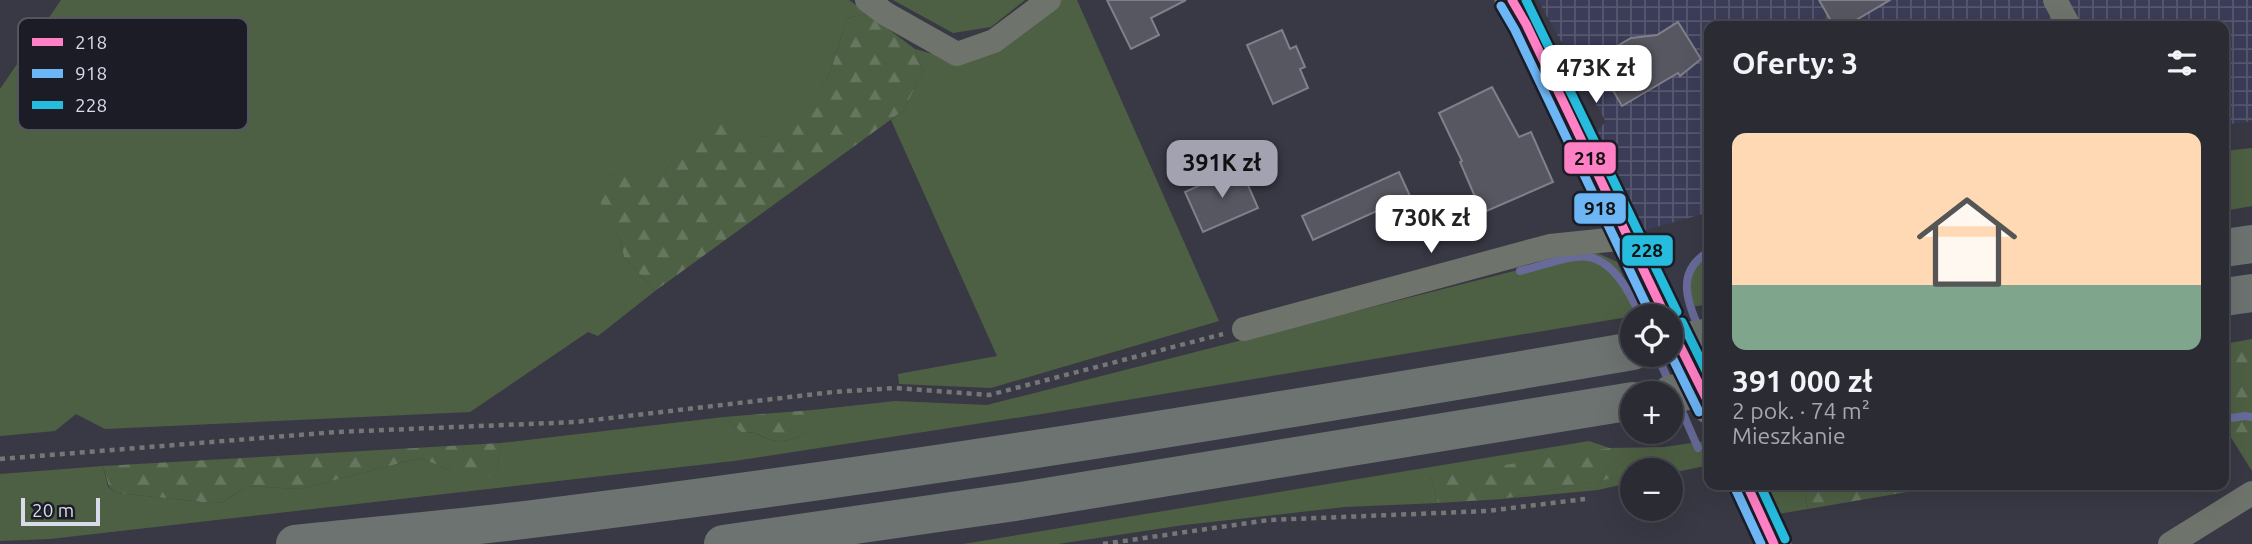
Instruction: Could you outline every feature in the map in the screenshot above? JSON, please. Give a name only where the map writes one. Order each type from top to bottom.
[{"type":"highway","points":[[2229,247],[2252,244]]},
{"type":"highway","points":[[2229,296],[2252,293]]},
{"type":"highway","points":[[1683,342],[1704,338]]},
{"type":"highway","points":[[295,544],[524,520],[920,466],[1269,412],[1620,353]]},
{"type":"highway","points":[[1683,392],[1704,388]]},
{"type":"highway","points":[[723,544],[1021,501],[1620,403]]},
{"type":"street","points":[[867,0],[886,14],[957,54],[994,41],[1049,0]]},
{"type":"street","points":[[1512,0],[1661,304]]},
{"type":"street","points":[[2055,0],[2066,21]]},
{"type":"street","points":[[1244,329],[1550,246],[1629,238]]},
{"type":"street","points":[[1683,352],[1704,395]]},
{"type":"street","points":[[1749,490],[1774,544]]},
{"type":"street","points":[[2170,544],[2252,493]]},
{"type":"path","points":[[0,459],[336,432],[576,422],[846,391],[896,388],[989,395],[1244,329]]},
{"type":"path","points":[[1103,544],[1269,520],[1487,511],[1585,499]]},
{"type":"shaded area","points":[[1538,0],[2252,0],[2252,121],[2229,124],[2229,21],[1704,21],[1704,214],[1642,231],[1596,131],[1606,122]]},
{"type":"green space","points":[[61,0],[849,0],[868,14],[847,18],[829,76],[785,136],[753,137],[702,124],[664,172],[602,204],[620,239],[624,257],[655,291],[598,336],[588,332],[470,412],[105,429],[76,414],[55,431],[0,436],[0,89],[18,63],[18,130],[248,130],[248,18],[49,18]]},
{"type":"green space","points":[[893,0],[1025,0],[991,27],[953,33]]},
{"type":"green space","points":[[1060,0],[1077,0],[1219,321],[991,388],[899,384],[898,374],[997,356],[891,120],[904,110],[923,71],[915,49],[951,59]]},
{"type":"green space","points":[[868,14],[915,49],[923,71],[904,110],[655,291],[624,257],[620,239],[601,204],[601,185],[612,167],[664,172],[702,123],[732,115],[753,137],[785,135],[829,76],[847,18]]},
{"type":"green space","points":[[2252,148],[2252,206],[2229,210],[2229,150]]},
{"type":"green space","points":[[1593,251],[1617,262],[1635,304],[1620,304],[1620,318],[1048,413],[734,461],[50,539],[0,541],[0,474],[103,466],[108,487],[117,493],[212,503],[223,502],[247,486],[300,489],[420,458],[452,471],[497,470],[501,443],[724,417],[741,432],[752,432],[767,439],[783,441],[800,436],[813,426],[813,410],[895,401],[987,405]]},
{"type":"green space","points":[[1704,260],[1704,305],[1691,307],[1690,278]]},
{"type":"green space","points":[[2252,339],[2252,471],[2229,436],[2229,343]]},
{"type":"green space","points":[[813,410],[813,426],[800,436],[783,441],[768,439],[753,432],[741,432],[724,417]]},
{"type":"green space","points":[[1589,441],[1610,448],[1664,447],[1704,441],[1704,466],[1683,471],[1683,458],[1620,458],[1620,485],[1598,490],[1502,499],[1619,477],[1431,477],[1438,503],[1345,507],[1184,525],[1058,544],[963,544]]},
{"type":"green space","points":[[501,443],[497,470],[489,476],[452,471],[420,458],[300,489],[247,486],[223,502],[212,503],[117,493],[109,487],[103,466]]},
{"type":"green space","points":[[1610,448],[1620,477],[1502,499],[1438,503],[1431,477]]},
{"type":"green space","points":[[1769,490],[1804,490],[1808,509],[1778,514]]},
{"type":"green space","points":[[1804,490],[1919,490],[1808,509]]},
{"type":"building","points":[[1107,0],[1186,0],[1151,18],[1159,35],[1131,49]]},
{"type":"building","points":[[1819,0],[1890,0],[1854,21],[1831,21]]},
{"type":"building","points":[[1678,22],[1701,59],[1680,76],[1678,73],[1622,106],[1595,59],[1631,38],[1657,35]]},
{"type":"building","points":[[1282,30],[1290,49],[1296,46],[1305,67],[1300,69],[1308,88],[1273,104],[1247,45]]},
{"type":"building","points":[[1492,87],[1519,137],[1531,132],[1553,182],[1482,213],[1460,162],[1462,161],[1439,113]]},
{"type":"building","points":[[1240,167],[1258,208],[1203,232],[1185,192]]},
{"type":"building","points":[[1399,172],[1410,196],[1313,240],[1302,216]]},
{"type":"waterway","points":[[1699,328],[1690,307],[1687,286],[1692,267],[1704,255]]},
{"type":"waterway","points":[[1520,271],[1573,257],[1589,257],[1607,265],[1614,272],[1634,304]]},
{"type":"waterway","points":[[1662,367],[1669,381]]},
{"type":"waterway","points":[[1683,414],[1698,448]]},
{"type":"waterway","points":[[2229,418],[2252,417]]},
{"type":"transit line","name":"218","points":[[1512,0],[1660,304]]},
{"type":"transit line","name":"228","points":[[1526,0],[1673,304]]},
{"type":"transit line","name":"918","points":[[1501,6],[1515,30],[1646,304]]},
{"type":"transit line","name":"228","points":[[1683,324],[1704,367]]},
{"type":"transit line","name":"218","points":[[1683,352],[1704,394]]},
{"type":"transit line","name":"918","points":[[1677,367],[1699,412]]},
{"type":"transit line","name":"918","points":[[1736,490],[1761,544]]},
{"type":"transit line","name":"218","points":[[1749,490],[1774,544]]},
{"type":"transit line","name":"228","points":[[1762,490],[1785,539]]}]
